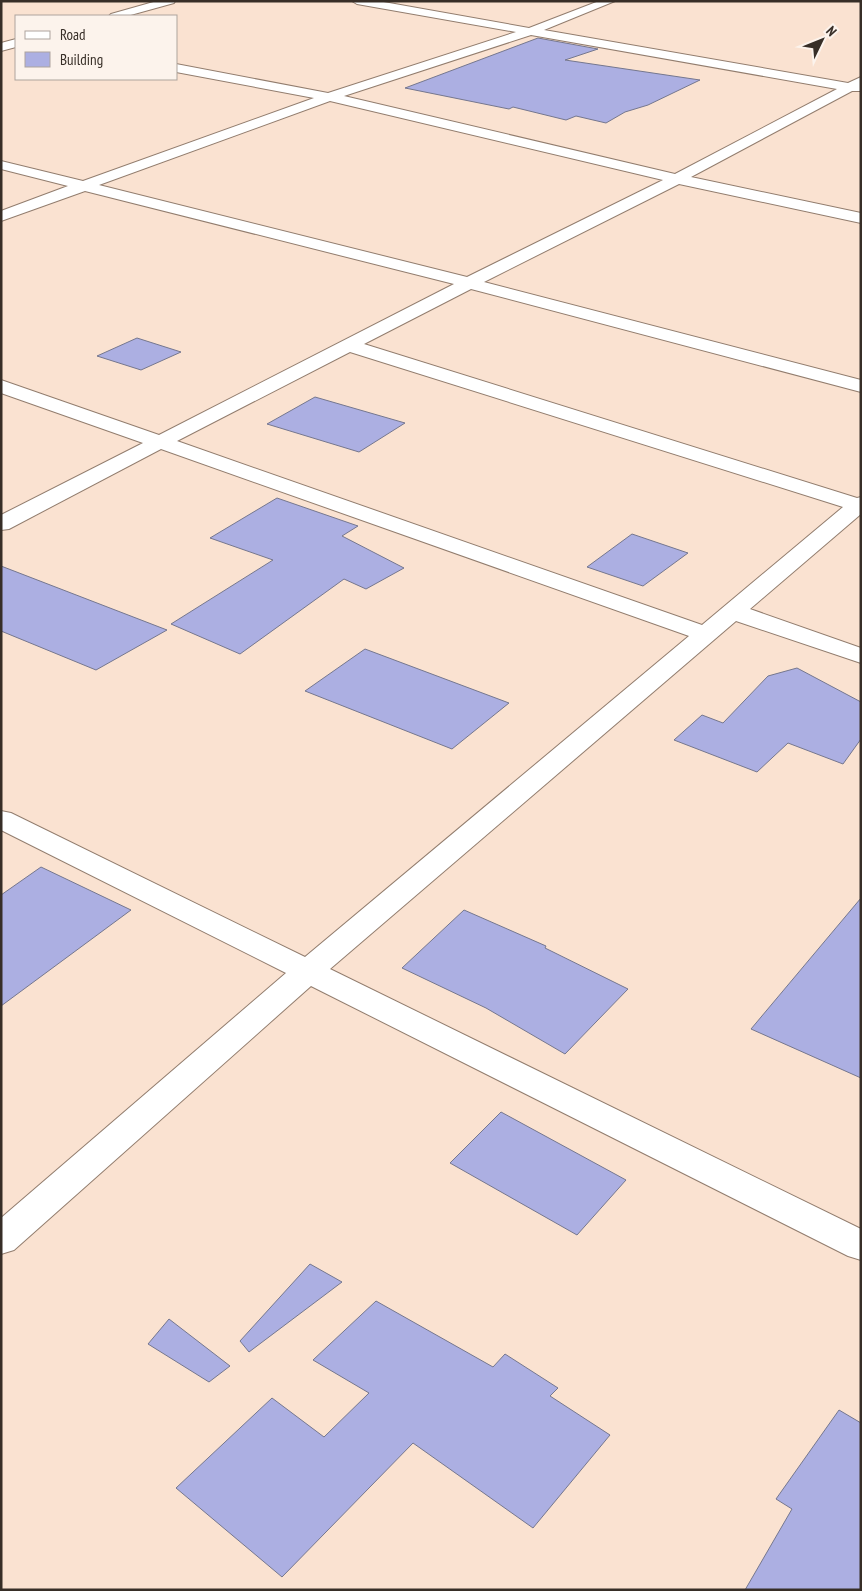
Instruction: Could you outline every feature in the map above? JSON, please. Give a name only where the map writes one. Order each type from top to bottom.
[{"type":"street","points":[[119,15],[170,1]]},
{"type":"street","points":[[358,1],[528,32],[857,85]]},
{"type":"street","points":[[1,216],[329,97],[528,32],[610,1]]},
{"type":"street","points":[[1,34],[15,37]]},
{"type":"street","points":[[1,47],[15,43]]},
{"type":"street","points":[[178,68],[329,97],[677,179],[861,218]]},
{"type":"street","points":[[1,524],[469,282],[677,179],[857,85]]},
{"type":"street","points":[[1,166],[469,282],[861,386]]},
{"type":"street","points":[[347,345],[860,504]]},
{"type":"street","points":[[1,386],[705,634]]},
{"type":"street","points":[[1,1240],[307,972],[860,504]]},
{"type":"street","points":[[734,612],[861,656]]},
{"type":"street","points":[[1,818],[307,972],[861,1246]]},
{"type":"building","points":[[538,38],[598,49],[565,60],[700,80],[648,105],[625,112],[606,123],[576,116],[566,120],[513,107],[509,109],[405,88]]},
{"type":"building","points":[[137,338],[181,352],[141,370],[97,356]]},
{"type":"building","points":[[315,397],[405,423],[359,452],[267,424]]},
{"type":"building","points":[[277,498],[358,526],[342,536],[404,568],[366,589],[344,579],[240,654],[171,624],[273,560],[210,538]]},
{"type":"building","points":[[632,534],[688,553],[643,586],[587,567]]},
{"type":"building","points":[[1,566],[167,630],[96,670],[1,631]]},
{"type":"building","points":[[365,649],[509,703],[452,749],[305,691]]},
{"type":"building","points":[[797,668],[861,702],[861,739],[843,764],[788,743],[757,772],[674,740],[702,715],[723,723],[768,676]]},
{"type":"building","points":[[41,867],[131,910],[1,1006],[1,895]]},
{"type":"building","points":[[861,898],[861,1078],[751,1029]]},
{"type":"building","points":[[464,910],[546,946],[545,948],[628,989],[565,1054],[486,1008],[402,968]]},
{"type":"building","points":[[501,1112],[626,1180],[577,1235],[450,1163]]},
{"type":"building","points":[[310,1264],[342,1282],[249,1352],[240,1341]]},
{"type":"building","points":[[376,1301],[493,1367],[505,1354],[558,1388],[550,1396],[610,1435],[533,1528],[413,1443],[282,1577],[176,1488],[272,1398],[324,1437],[369,1393],[313,1360]]},
{"type":"building","points":[[169,1319],[230,1366],[209,1382],[148,1344]]},
{"type":"building","points":[[839,1410],[861,1423],[861,1590],[745,1590],[792,1509],[776,1499]]}]
